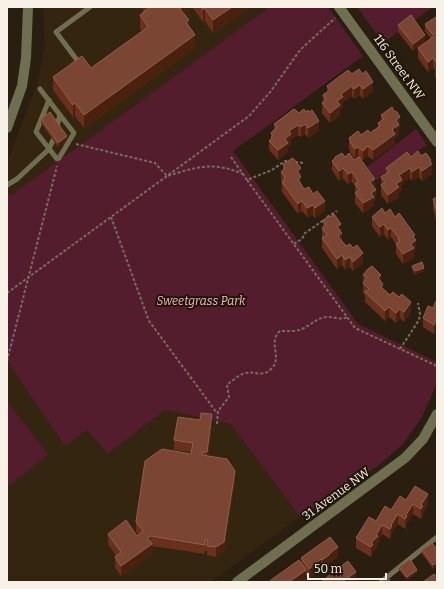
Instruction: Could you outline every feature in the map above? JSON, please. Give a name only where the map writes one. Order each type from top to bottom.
[{"type":"street","points":[[7,128],[22,86],[28,44],[28,7]]},
{"type":"street","name":"116 Street NW","points":[[339,7],[437,142]]},
{"type":"street","name":"31 Avenue NW","points":[[237,582],[405,458],[423,439],[437,414]]},
{"type":"lane","points":[[77,60],[56,32],[90,7]]},
{"type":"lane","points":[[40,89],[74,133],[59,158],[56,159],[36,132],[48,100]]},
{"type":"lane","points":[[57,126],[60,114]]},
{"type":"lane","points":[[7,185],[17,179],[48,149],[53,140]]},
{"type":"lane","points":[[381,582],[437,537]]},
{"type":"path","points":[[7,293],[249,116],[271,91],[300,50],[335,18]]},
{"type":"path","points":[[68,142],[154,162],[167,176]]},
{"type":"path","points":[[231,157],[356,329],[437,366]]},
{"type":"path","points":[[7,361],[59,158]]},
{"type":"path","points":[[248,180],[272,170],[284,161],[304,163]]},
{"type":"path","points":[[167,176],[192,169],[217,165],[243,174]]},
{"type":"path","points":[[294,244],[302,239],[305,233],[336,211]]},
{"type":"path","points":[[111,217],[149,321],[217,413]]},
{"type":"path","points":[[400,349],[419,320],[420,314],[418,303]]},
{"type":"path","points":[[217,424],[217,413],[229,397],[227,385],[244,373],[259,374],[270,370],[277,357],[274,339],[280,331],[295,331],[317,319],[325,317],[343,319],[347,317]]},
{"type":"shaded area","points":[[43,7],[278,7],[18,196],[7,194],[7,163],[39,78],[45,42]]},
{"type":"shaded area","points":[[7,361],[65,446],[87,430],[109,454],[165,410],[232,424],[300,517],[211,582],[7,582]]},
{"type":"green space","name":"Sweetgrass Park","points":[[270,7],[328,7],[363,56],[233,151],[358,324],[437,362],[437,383],[422,417],[402,445],[379,465],[300,517],[231,424],[165,410],[108,454],[87,430],[65,446],[7,361],[7,194],[12,195]]},
{"type":"green space","points":[[357,7],[433,7],[383,43]]},
{"type":"green space","points":[[416,129],[427,145],[377,180],[367,167]]},
{"type":"green space","points":[[7,401],[48,455],[7,487]]},
{"type":"building","points":[[148,7],[182,7],[180,9],[189,20],[186,22],[195,35],[84,115],[75,103],[73,105],[53,77],[82,56],[91,68],[148,27],[140,15],[149,8]]},
{"type":"building","points":[[201,7],[232,7],[213,20],[205,8],[203,10]]},
{"type":"building","points":[[411,15],[425,35],[413,44],[398,25]]},
{"type":"building","points":[[436,17],[437,32],[433,35],[425,24]]},
{"type":"building","points":[[437,34],[437,63],[433,58],[428,62],[418,48]]},
{"type":"building","points":[[359,69],[362,74],[366,71],[373,82],[363,89],[360,85],[354,89],[352,86],[341,94],[343,97],[337,101],[340,105],[330,113],[322,103],[326,100],[323,95],[330,90],[327,86],[348,70],[352,74]]},
{"type":"building","points":[[392,107],[400,117],[396,120],[399,125],[392,129],[395,134],[373,150],[368,146],[363,151],[358,147],[355,149],[349,138],[358,131],[361,135],[368,130],[370,133],[380,126],[378,123],[384,119],[381,115]]},
{"type":"building","points":[[294,109],[299,113],[304,109],[306,112],[308,110],[309,112],[312,110],[319,121],[308,128],[305,124],[301,127],[298,125],[289,131],[291,134],[285,139],[288,143],[278,150],[269,141],[273,136],[271,133],[277,127],[274,124]]},
{"type":"building","points":[[50,112],[67,136],[58,143],[41,119]]},
{"type":"building","points":[[418,151],[421,156],[426,153],[432,164],[422,171],[419,167],[412,172],[410,168],[399,175],[402,180],[396,184],[399,187],[388,195],[381,185],[385,182],[381,177],[389,172],[386,168],[407,152],[411,157]]},
{"type":"building","points":[[342,153],[345,157],[349,153],[354,160],[359,157],[375,179],[370,182],[376,190],[371,193],[374,197],[363,203],[355,193],[359,190],[355,184],[358,181],[352,172],[348,174],[343,168],[339,171],[332,161],[335,157]]},
{"type":"building","points":[[293,158],[301,168],[297,171],[301,177],[298,179],[304,189],[309,187],[313,194],[317,191],[325,201],[315,208],[313,205],[307,208],[301,201],[298,204],[282,182],[285,180],[285,177],[281,172],[285,168],[283,164]]},
{"type":"building","points":[[437,197],[437,210],[436,210],[433,199]]},
{"type":"building","points":[[382,208],[385,213],[390,209],[395,217],[399,213],[415,235],[413,237],[416,240],[411,244],[414,248],[403,254],[396,244],[400,241],[398,239],[399,238],[391,228],[388,230],[384,224],[380,227],[372,217]]},
{"type":"building","points":[[334,214],[341,224],[337,227],[342,233],[338,236],[346,246],[350,244],[353,248],[357,245],[363,253],[353,262],[350,257],[345,260],[342,255],[337,259],[322,238],[327,235],[322,228],[326,225],[323,220]]},
{"type":"building","points":[[422,262],[424,268],[415,271],[412,266]]},
{"type":"building","points":[[372,266],[381,275],[378,278],[383,284],[381,287],[390,295],[393,292],[399,297],[402,294],[411,302],[404,312],[400,309],[396,313],[389,307],[385,311],[365,292],[369,289],[363,283],[367,278],[363,275]]},
{"type":"building","points":[[436,301],[437,321],[436,320],[434,325],[423,318],[428,306],[433,308]]},
{"type":"building","points":[[201,413],[212,414],[207,452],[202,452],[202,455],[227,459],[235,471],[224,542],[216,547],[207,546],[208,541],[205,540],[205,545],[151,536],[148,538],[152,544],[121,566],[115,557],[121,552],[108,534],[126,520],[137,536],[143,531],[136,522],[145,461],[162,449],[191,454],[193,443],[174,440],[178,417],[200,420]]},
{"type":"building","points":[[415,486],[428,494],[421,505],[423,506],[421,509],[413,504],[405,519],[398,514],[390,529],[382,525],[376,535],[378,536],[371,543],[373,544],[371,547],[356,538],[369,517],[376,521],[385,506],[391,510],[400,496],[406,500]]},
{"type":"building","points":[[330,537],[338,547],[309,569],[301,558]]},
{"type":"building","points":[[432,543],[437,549],[437,562],[433,565],[422,550]]},
{"type":"building","points":[[410,559],[417,570],[407,577],[399,567]]},
{"type":"building","points":[[299,560],[306,570],[289,582],[270,582],[271,580]]},
{"type":"building","points":[[348,561],[356,572],[342,582],[321,582]]},
{"type":"building","points":[[434,574],[437,577],[437,582],[423,582]]},
{"type":"building","points":[[387,577],[391,582],[381,582]]}]
